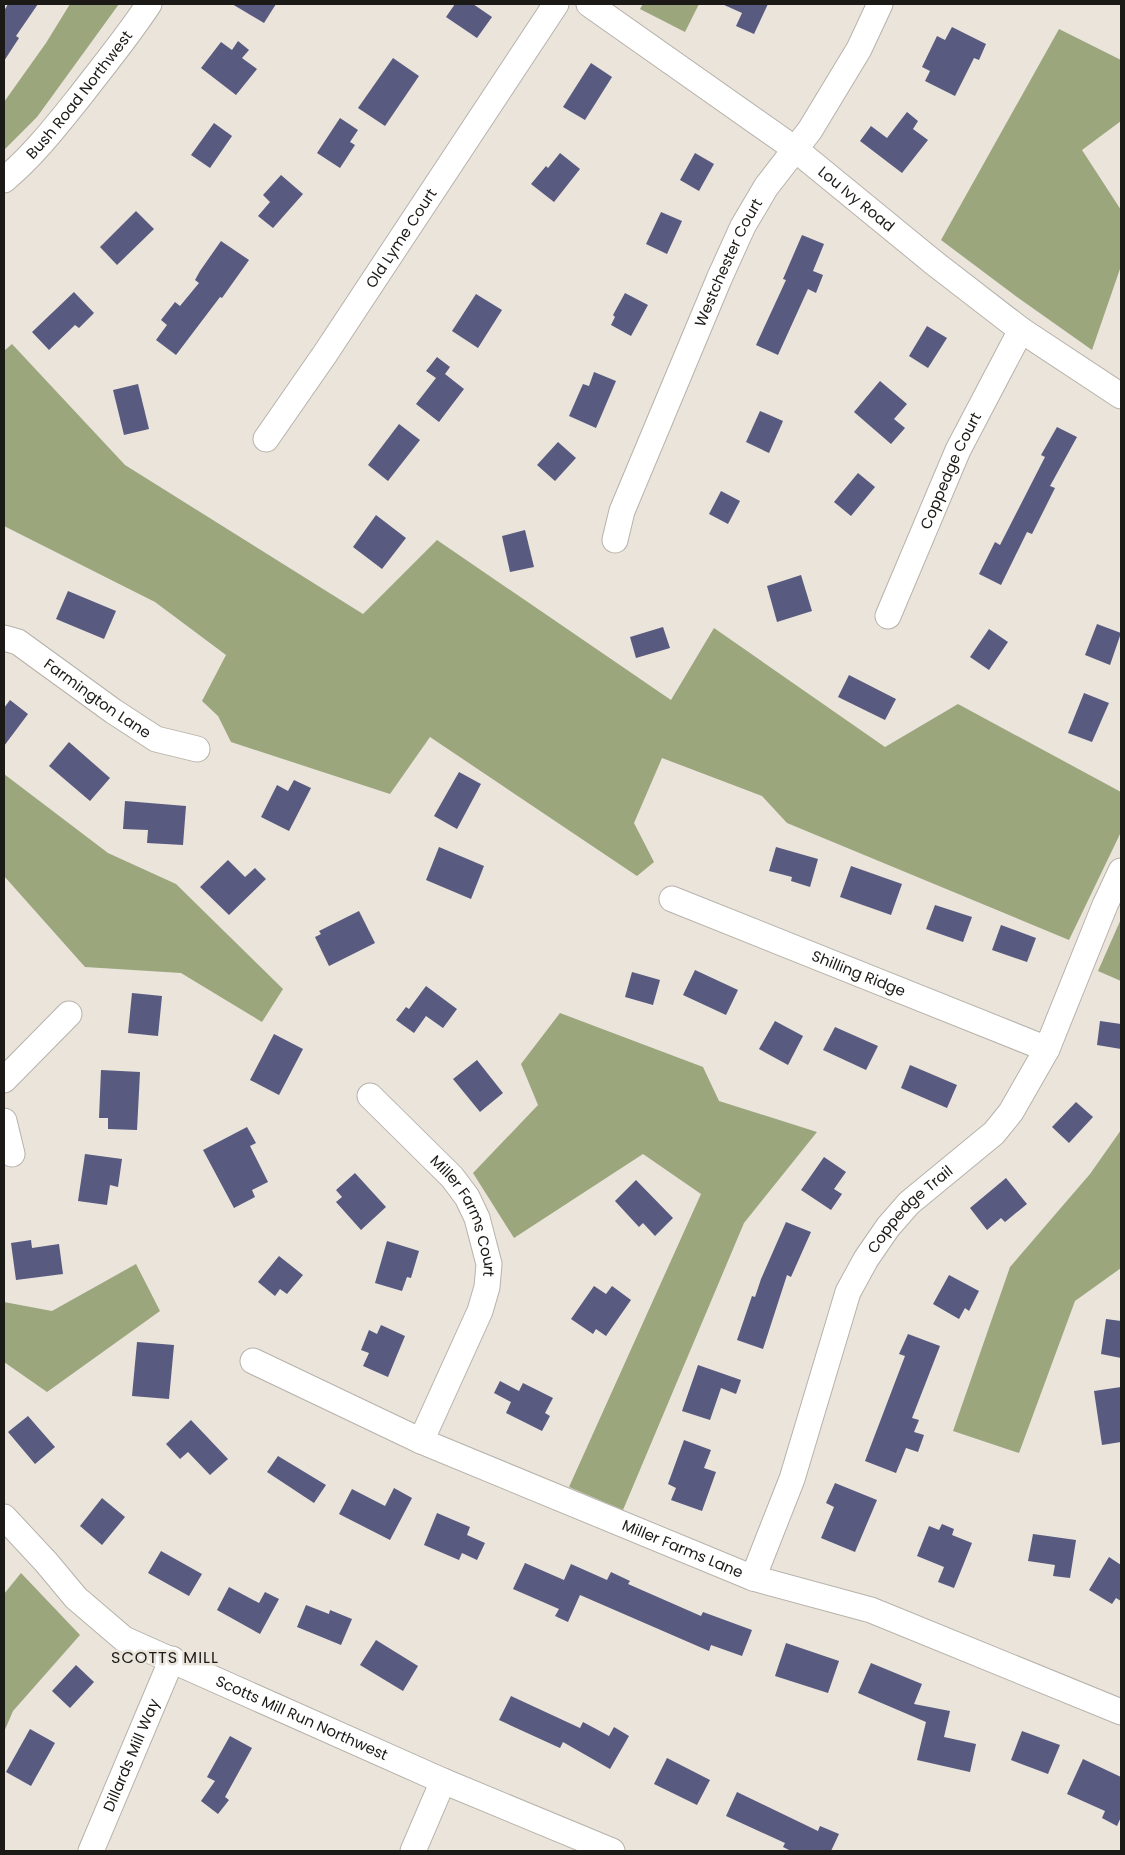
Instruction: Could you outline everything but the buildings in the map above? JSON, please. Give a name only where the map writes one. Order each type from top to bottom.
[{"type":"street","name":"Bush Road Northwest","points":[[4,180],[20,167],[62,118],[128,36],[149,4]]},
{"type":"street","name":"Old Lyme Court","points":[[266,439],[325,354],[534,34],[556,4]]},
{"type":"street","name":"Lou Ivy Road","points":[[589,4],[795,149],[933,262],[1021,330],[1121,396]]},
{"type":"street","name":"Westchester Court","points":[[615,540],[622,511],[743,226],[766,188],[810,130],[859,49],[880,4]]},
{"type":"street","name":"Coppedge Court","points":[[888,616],[958,450],[1021,330]]},
{"type":"street","name":"Farmington Lane","points":[[4,638],[18,642],[113,711],[156,739],[197,749]]},
{"type":"street","name":"Coppedge Trail","points":[[753,1578],[792,1478],[848,1292],[866,1259],[888,1227],[909,1203],[1000,1126],[1011,1112],[1046,1049],[1105,905],[1121,871]]},
{"type":"street","name":"Shilling Ridge","points":[[672,899],[1046,1049]]},
{"type":"street","points":[[4,1080],[69,1014]]},
{"type":"street","name":"Miller Farms Court","points":[[370,1096],[452,1177],[467,1197],[477,1218],[489,1264],[487,1287],[480,1311],[421,1441]]},
{"type":"street","points":[[4,1121],[12,1154]]},
{"type":"street","name":"Miller Farms Lane","points":[[253,1362],[421,1441],[753,1578],[871,1610],[1121,1712]]},
{"type":"street","name":"Scotts Mill Run Northwest","points":[[4,1516],[76,1598],[124,1640],[172,1659],[443,1781],[612,1851]]},
{"type":"street","name":"Dillards Mill Way","points":[[91,1851],[172,1659]]},
{"type":"street","points":[[413,1851],[443,1781]]},
{"type":"green space","points":[[70,4],[119,4],[37,117],[4,150],[4,102],[46,43]]},
{"type":"green space","points":[[643,4],[699,4],[685,32],[640,9]]},
{"type":"green space","points":[[1059,29],[1121,60],[1121,121],[1082,150],[1121,210],[1121,266],[1092,350],[941,240]]},
{"type":"green space","points":[[12,344],[125,465],[363,614],[437,540],[671,700],[714,628],[885,747],[958,704],[1121,792],[1121,832],[1069,940],[787,823],[762,796],[662,758],[634,823],[654,862],[637,876],[430,737],[390,794],[231,742],[218,716],[202,701],[226,655],[155,602],[4,526],[4,351]]},
{"type":"green space","points":[[4,774],[108,853],[176,884],[283,989],[262,1022],[181,973],[85,967],[4,876]]},
{"type":"green space","points":[[1121,919],[1121,981],[1098,971]]},
{"type":"green space","points":[[560,1013],[703,1067],[719,1101],[817,1132],[744,1223],[623,1510],[569,1487],[701,1194],[643,1154],[514,1238],[473,1173],[538,1105],[521,1064]]},
{"type":"green space","points":[[1121,1130],[1121,1268],[1075,1301],[1019,1453],[953,1431],[1010,1267],[1090,1174]]},
{"type":"green space","points":[[136,1264],[160,1311],[47,1392],[4,1362],[4,1302],[52,1311]]},
{"type":"green space","points":[[21,1573],[80,1635],[13,1711],[4,1732],[4,1594]]},
{"type":"district","name":"SCOTTS MILL","points":[[165,1657]]}]
